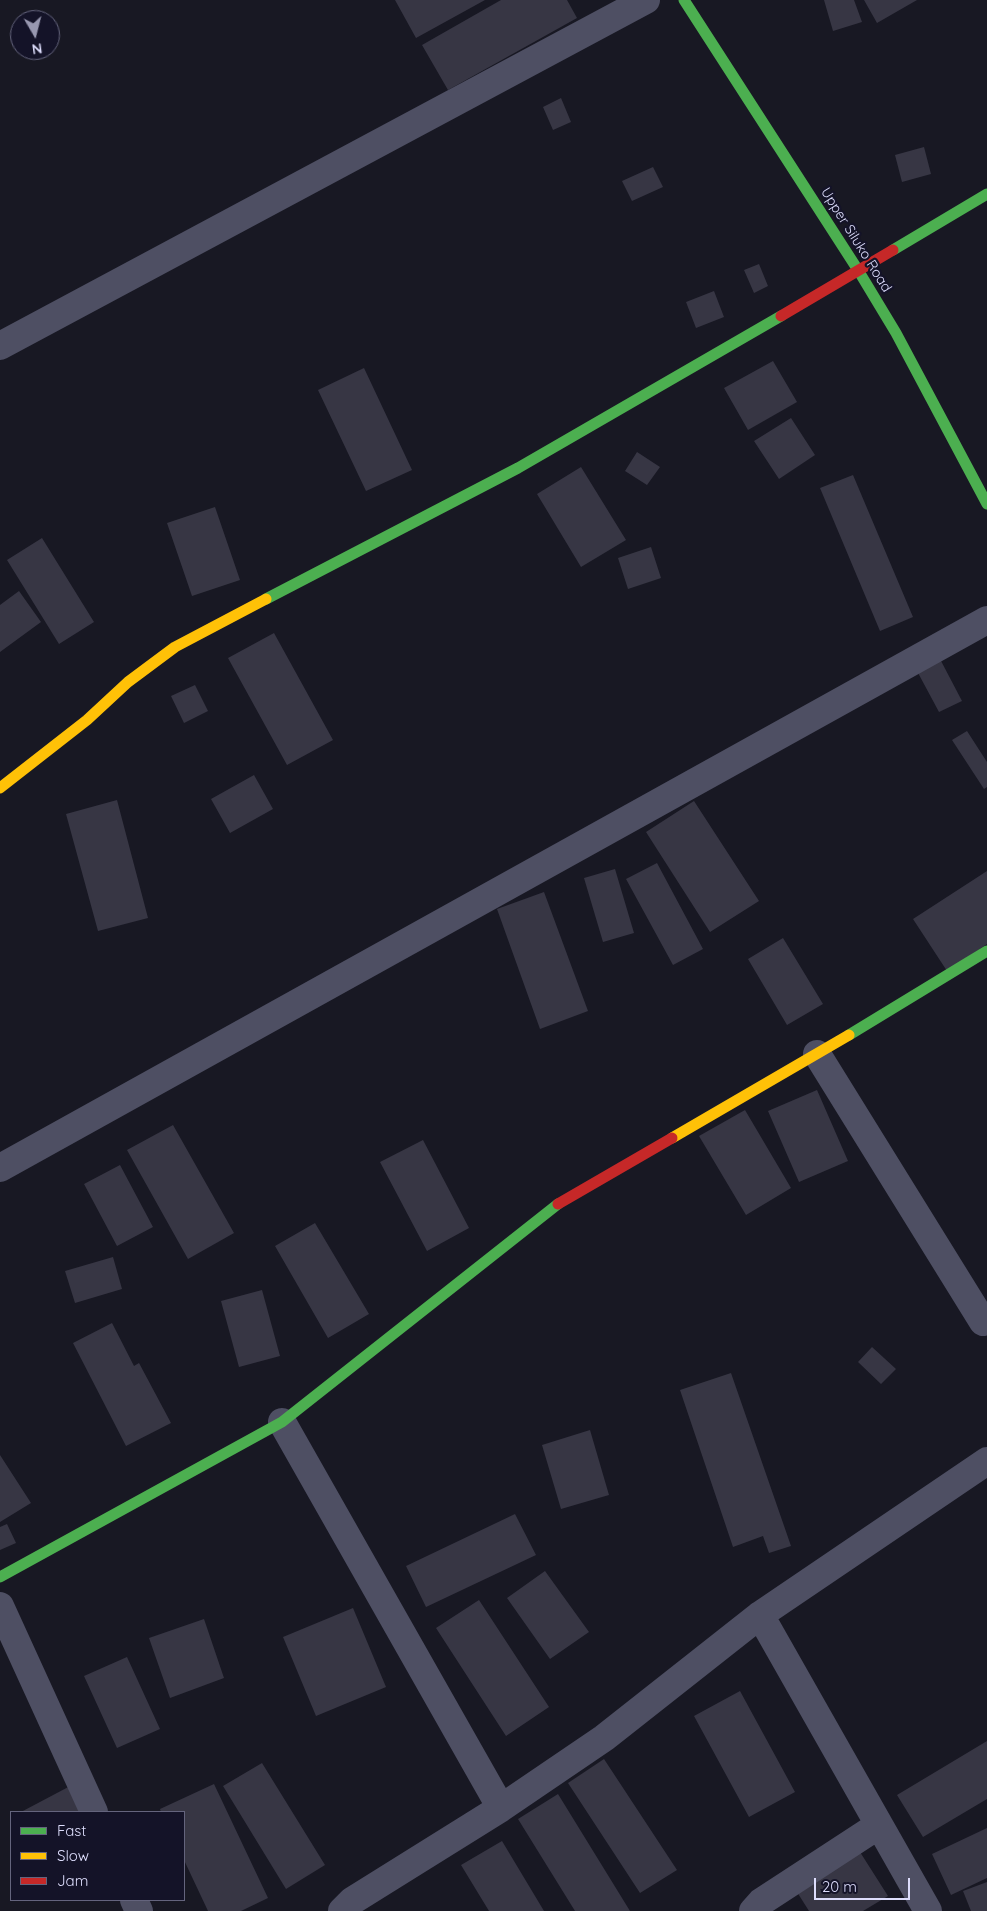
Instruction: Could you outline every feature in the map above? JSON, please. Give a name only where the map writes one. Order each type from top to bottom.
[{"type":"street","points":[[0,346],[646,0]]},
{"type":"street","name":"Upper Siluko Road","points":[[684,0],[858,270],[896,333],[987,504]]},
{"type":"street","points":[[0,788],[88,720],[128,682],[175,648],[518,468],[684,373],[987,194]]},
{"type":"street","points":[[0,1168],[987,620]]},
{"type":"street","points":[[0,1577],[282,1422],[554,1207],[817,1054],[987,951]]},
{"type":"street","points":[[817,1054],[986,1325]]},
{"type":"street","points":[[282,1422],[500,1808]]},
{"type":"street","points":[[342,1911],[352,1901],[500,1808],[604,1738],[760,1615],[987,1461]]},
{"type":"street","points":[[0,1606],[94,1811]]},
{"type":"street","points":[[760,1615],[928,1911]]},
{"type":"street","points":[[753,1911],[761,1902],[879,1825]]},
{"type":"building","points":[[395,0],[485,0],[416,38]]},
{"type":"building","points":[[501,0],[567,0],[577,18],[448,90],[422,45]]},
{"type":"building","points":[[824,0],[854,0],[862,22],[833,31]]},
{"type":"building","points":[[864,0],[917,0],[877,23]]},
{"type":"building","points":[[561,98],[571,122],[553,130],[543,107]]},
{"type":"building","points":[[924,147],[931,174],[902,182],[895,155]]},
{"type":"building","points":[[653,167],[663,187],[632,201],[622,181]]},
{"type":"building","points":[[759,264],[768,286],[754,293],[744,270]]},
{"type":"building","points":[[714,291],[724,317],[696,328],[686,302]]},
{"type":"building","points":[[773,361],[797,402],[748,430],[724,388]]},
{"type":"building","points":[[364,368],[412,470],[366,491],[318,390]]},
{"type":"building","points":[[791,418],[815,455],[779,479],[754,441]]},
{"type":"building","points":[[637,452],[660,467],[647,485],[625,471]]},
{"type":"building","points":[[581,467],[626,540],[581,567],[537,494]]},
{"type":"building","points":[[853,475],[913,617],[880,631],[820,488]]},
{"type":"building","points":[[215,507],[240,580],[192,596],[167,523]]},
{"type":"building","points":[[42,538],[94,622],[59,644],[7,560]]},
{"type":"building","points":[[651,547],[661,578],[628,589],[618,558]]},
{"type":"building","points":[[19,591],[41,622],[0,652],[0,605]]},
{"type":"building","points":[[274,633],[333,740],[287,765],[228,658]]},
{"type":"building","points":[[940,659],[962,701],[939,712],[917,671]]},
{"type":"building","points":[[195,685],[208,711],[184,723],[171,696]]},
{"type":"building","points":[[967,731],[987,762],[987,787],[984,789],[952,740]]},
{"type":"building","points":[[254,775],[273,809],[230,833],[211,799]]},
{"type":"building","points":[[117,800],[148,918],[98,931],[66,814]]},
{"type":"building","points":[[694,801],[759,901],[710,932],[646,832]]},
{"type":"building","points":[[657,863],[703,949],[673,965],[626,879]]},
{"type":"building","points":[[615,869],[634,933],[603,942],[584,878]]},
{"type":"building","points":[[987,871],[987,944],[947,971],[913,919]]},
{"type":"building","points":[[544,892],[588,1011],[540,1029],[497,909]]},
{"type":"building","points":[[783,938],[823,1004],[787,1025],[748,959]]},
{"type":"building","points":[[817,1090],[848,1161],[799,1182],[768,1111]]},
{"type":"building","points":[[745,1110],[791,1188],[746,1215],[699,1136]]},
{"type":"building","points":[[173,1125],[234,1233],[188,1259],[127,1150]]},
{"type":"building","points":[[423,1140],[469,1228],[427,1251],[380,1162]]},
{"type":"building","points":[[120,1165],[153,1227],[117,1246],[84,1184]]},
{"type":"building","points":[[315,1223],[369,1314],[328,1338],[275,1246]]},
{"type":"building","points":[[113,1257],[122,1289],[75,1303],[65,1271]]},
{"type":"building","points":[[262,1290],[280,1356],[239,1367],[221,1301]]},
{"type":"building","points":[[112,1323],[134,1366],[139,1363],[171,1423],[126,1446],[73,1343]]},
{"type":"building","points":[[872,1347],[896,1369],[881,1384],[858,1362]]},
{"type":"building","points":[[731,1373],[791,1546],[769,1553],[763,1536],[733,1547],[680,1390]]},
{"type":"building","points":[[590,1430],[609,1495],[561,1509],[542,1445]]},
{"type":"building","points":[[0,1455],[31,1503],[0,1522]]},
{"type":"building","points":[[515,1514],[536,1555],[426,1607],[406,1566]]},
{"type":"building","points":[[7,1524],[16,1543],[0,1550],[0,1527]]},
{"type":"building","points":[[545,1571],[589,1632],[550,1659],[507,1598]]},
{"type":"building","points":[[479,1600],[549,1707],[506,1736],[436,1628]]},
{"type":"building","points":[[353,1608],[386,1687],[316,1716],[283,1637]]},
{"type":"building","points":[[204,1619],[224,1678],[170,1698],[149,1638]]},
{"type":"building","points":[[127,1657],[160,1729],[117,1748],[84,1676]]},
{"type":"building","points":[[740,1691],[795,1792],[749,1817],[694,1716]]},
{"type":"building","points":[[987,1741],[987,1799],[923,1837],[897,1795]]},
{"type":"building","points":[[604,1759],[677,1870],[640,1893],[568,1783]]},
{"type":"building","points":[[262,1763],[325,1865],[286,1889],[223,1786]]},
{"type":"building","points":[[74,1784],[88,1811],[23,1811]]},
{"type":"building","points":[[214,1784],[268,1898],[241,1911],[208,1911],[185,1862],[185,1811],[161,1811],[160,1809]]},
{"type":"building","points":[[558,1794],[630,1911],[575,1911],[518,1819]]},
{"type":"building","points":[[987,1828],[987,1878],[951,1895],[932,1854]]},
{"type":"building","points":[[502,1841],[544,1911],[489,1911],[461,1865]]},
{"type":"building","points":[[860,1852],[888,1896],[863,1911],[809,1911],[797,1892]]},
{"type":"building","points":[[987,1882],[987,1911],[971,1911],[963,1891]]},
{"type":"traffic: fast","points":[[684,0],[858,270],[896,333],[987,504]]},
{"type":"traffic: fast","points":[[893,250],[987,194]]},
{"type":"traffic: fast","points":[[266,599],[518,468],[781,316]]},
{"type":"traffic: fast","points":[[849,1035],[987,951]]},
{"type":"traffic: fast","points":[[0,1577],[282,1422],[558,1204]]},
{"type":"traffic: slow","points":[[0,788],[87,720],[128,682],[175,647],[266,599]]},
{"type":"traffic: slow","points":[[672,1138],[849,1035]]},
{"type":"traffic: jam","points":[[781,316],[893,250]]},
{"type":"traffic: jam","points":[[558,1204],[672,1138]]}]
